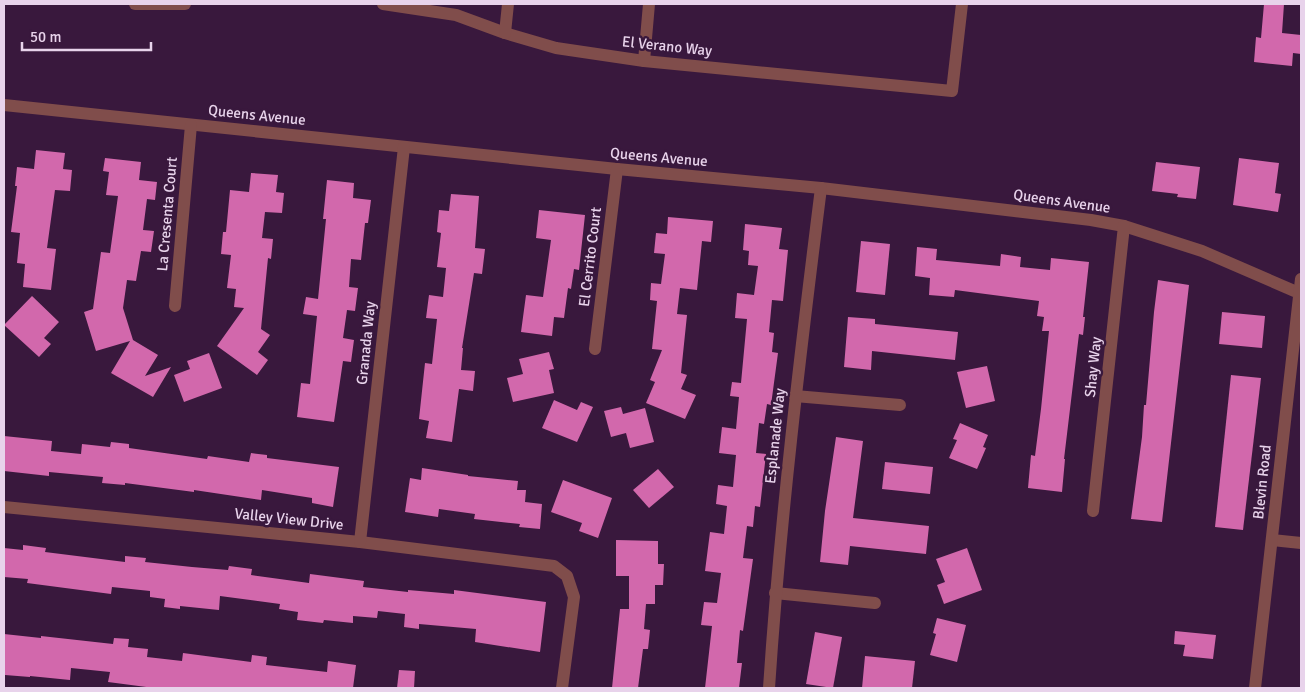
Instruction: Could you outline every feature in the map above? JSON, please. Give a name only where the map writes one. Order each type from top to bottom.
[{"type":"street","points":[[134,4],[185,4]]},
{"type":"street","name":"El Verano Way","points":[[383,4],[456,15],[505,33],[556,48],[644,61],[952,91],[962,4]]},
{"type":"street","points":[[505,33],[508,4]]},
{"type":"street","points":[[644,61],[649,4]]},
{"type":"street","name":"Queens Avenue","points":[[4,105],[617,169],[821,188],[1073,217],[1124,226],[1202,251],[1299,293]]},
{"type":"street","name":"La Cresenta Court","points":[[175,306],[191,125]]},
{"type":"street","name":"Granada Way","points":[[360,542],[404,147]]},
{"type":"street","name":"El Cerrito Court","points":[[595,349],[617,169]]},
{"type":"street","name":"Esplanade Way","points":[[770,688],[775,593],[795,396],[821,188]]},
{"type":"street","name":"Shay Way","points":[[1094,511],[1124,226]]},
{"type":"street","name":"Blevin Road","points":[[1255,688],[1301,279]]},
{"type":"street","points":[[795,396],[900,406]]},
{"type":"street","name":"Valley View Drive","points":[[4,507],[360,542],[554,566],[567,576],[574,597],[562,688]]},
{"type":"street","points":[[1272,540],[1301,543]]},
{"type":"street","points":[[775,593],[875,603]]},
{"type":"building","points":[[1264,4],[1284,4],[1282,33],[1301,35],[1301,54],[1293,53],[1292,66],[1254,62],[1256,37],[1261,38]]},
{"type":"building","points":[[36,150],[65,153],[63,169],[72,170],[70,191],[55,190],[47,248],[56,249],[51,290],[23,287],[25,264],[17,263],[20,233],[11,232],[17,186],[15,186],[17,167],[34,169]]},
{"type":"building","points":[[105,158],[141,162],[139,180],[157,182],[155,200],[147,199],[143,230],[154,231],[151,252],[141,251],[136,281],[127,280],[123,308],[133,340],[158,355],[145,376],[171,367],[153,397],[111,373],[130,341],[96,351],[84,312],[93,309],[101,252],[110,253],[118,196],[106,195],[109,172],[103,171]]},
{"type":"building","points":[[1239,158],[1279,163],[1275,193],[1281,194],[1278,212],[1233,205]]},
{"type":"building","points":[[1156,162],[1200,167],[1196,199],[1177,197],[1178,194],[1152,191]]},
{"type":"building","points":[[251,173],[278,175],[276,192],[284,193],[282,213],[265,212],[262,238],[273,239],[271,259],[268,258],[261,329],[270,335],[258,352],[268,360],[257,375],[217,346],[244,308],[234,307],[236,289],[227,288],[231,255],[221,254],[223,232],[226,232],[230,190],[249,192]]},
{"type":"building","points":[[327,180],[354,183],[353,198],[371,200],[368,223],[365,223],[361,260],[351,259],[349,287],[358,288],[355,311],[347,310],[343,338],[354,340],[351,362],[343,361],[334,422],[297,417],[301,383],[310,384],[317,316],[303,314],[306,297],[318,299],[326,219],[323,219]]},
{"type":"building","points":[[451,194],[479,196],[475,248],[485,249],[482,274],[474,273],[462,348],[461,370],[475,371],[473,391],[459,389],[452,442],[426,438],[429,421],[419,419],[425,363],[432,364],[437,319],[426,318],[429,295],[443,297],[446,268],[437,267],[441,233],[437,232],[439,210],[449,211]]},
{"type":"building","points":[[539,210],[585,215],[579,270],[574,269],[571,289],[568,288],[564,318],[554,317],[552,336],[521,332],[526,295],[543,297],[551,240],[536,238]]},
{"type":"building","points":[[668,217],[713,221],[711,242],[702,241],[697,290],[680,288],[677,314],[687,315],[681,373],[687,375],[681,389],[696,395],[685,419],[646,403],[655,382],[650,380],[662,350],[652,349],[657,301],[650,300],[651,283],[661,284],[665,254],[654,253],[656,233],[667,234]]},
{"type":"building","points":[[745,224],[782,228],[779,249],[788,250],[783,301],[772,300],[769,332],[774,333],[772,352],[778,353],[771,405],[767,404],[764,424],[759,423],[756,453],[766,454],[760,507],[755,506],[753,527],[747,526],[743,558],[753,559],[743,631],[740,630],[737,663],[742,663],[739,688],[705,688],[712,626],[701,625],[704,602],[717,603],[721,573],[705,571],[710,532],[724,534],[727,506],[716,504],[718,485],[733,487],[736,455],[719,453],[722,427],[736,429],[739,397],[730,396],[732,382],[741,383],[747,319],[735,318],[737,293],[754,295],[758,266],[748,265],[749,251],[743,250]]},
{"type":"building","points":[[861,241],[890,244],[885,295],[856,292]]},
{"type":"building","points":[[917,247],[937,249],[936,260],[1000,266],[1001,254],[1021,257],[1020,267],[1050,270],[1051,258],[1089,262],[1083,335],[1079,334],[1064,459],[1062,492],[1028,488],[1031,455],[1035,456],[1049,331],[1042,331],[1044,317],[1037,316],[1039,301],[955,290],[954,297],[929,295],[930,278],[915,276]]},
{"type":"building","points":[[1158,280],[1189,285],[1162,522],[1131,519],[1142,437],[1144,405],[1146,405]]},
{"type":"building","points":[[32,296],[59,322],[44,338],[51,344],[39,357],[4,325]]},
{"type":"building","points":[[1222,312],[1265,316],[1262,348],[1219,344]]},
{"type":"building","points":[[848,317],[875,319],[875,324],[958,332],[955,360],[872,351],[871,370],[844,367]]},
{"type":"building","points":[[549,352],[554,369],[549,370],[554,393],[513,402],[507,378],[523,374],[519,359]]},
{"type":"building","points":[[209,353],[222,388],[184,402],[174,375],[190,369],[187,361]]},
{"type":"building","points":[[987,366],[995,401],[966,408],[957,372]]},
{"type":"building","points":[[1231,375],[1261,378],[1243,530],[1215,527]]},
{"type":"building","points":[[554,400],[577,410],[581,402],[593,407],[577,442],[542,428]]},
{"type":"building","points":[[621,407],[623,414],[645,408],[654,442],[630,448],[626,433],[611,437],[604,411]]},
{"type":"building","points":[[960,423],[988,435],[983,447],[986,448],[977,469],[949,458],[957,440],[953,439]]},
{"type":"building","points":[[4,436],[52,441],[51,451],[81,454],[82,444],[110,447],[111,442],[129,444],[129,448],[207,459],[208,456],[249,462],[251,453],[267,455],[267,458],[339,467],[333,507],[312,503],[312,498],[262,490],[261,500],[194,490],[194,492],[125,483],[125,485],[102,483],[103,477],[49,472],[49,476],[4,471]]},
{"type":"building","points":[[836,437],[863,441],[853,518],[929,526],[926,554],[850,546],[848,565],[820,562],[825,511]]},
{"type":"building","points":[[885,462],[933,467],[930,494],[882,489]]},
{"type":"building","points":[[422,468],[468,476],[518,481],[517,490],[526,490],[525,502],[542,504],[540,529],[519,527],[520,524],[474,519],[475,514],[439,509],[438,517],[405,512],[410,478],[421,480]]},
{"type":"building","points":[[658,469],[674,487],[649,508],[633,490]]},
{"type":"building","points":[[563,480],[612,498],[598,538],[579,531],[582,523],[551,512]]},
{"type":"building","points":[[616,540],[658,541],[658,564],[664,564],[663,585],[655,585],[655,604],[646,604],[644,629],[650,630],[648,649],[643,649],[638,688],[612,688],[620,609],[629,609],[629,576],[616,576]]},
{"type":"building","points":[[23,545],[46,548],[45,552],[125,562],[125,556],[146,558],[145,562],[192,567],[228,570],[229,566],[252,569],[251,575],[309,583],[310,574],[364,581],[363,587],[408,592],[408,590],[454,594],[454,590],[546,602],[540,652],[475,642],[476,629],[419,624],[419,629],[404,627],[405,614],[378,611],[377,618],[353,616],[353,623],[324,620],[323,623],[297,620],[298,612],[279,609],[280,604],[220,596],[219,610],[180,606],[180,609],[164,607],[165,599],[150,597],[150,591],[112,587],[111,594],[27,583],[28,579],[4,577],[4,548],[23,550]]},
{"type":"building","points":[[967,548],[982,590],[944,604],[937,585],[945,582],[936,559]]},
{"type":"building","points":[[937,618],[966,625],[957,662],[930,655],[936,634],[933,633]]},
{"type":"building","points":[[1175,631],[1216,635],[1213,659],[1183,656],[1185,645],[1174,644]]},
{"type":"building","points":[[815,632],[842,637],[833,688],[806,684]]},
{"type":"building","points":[[4,634],[113,644],[114,638],[129,639],[128,647],[148,649],[147,657],[182,661],[183,653],[251,662],[252,655],[267,657],[266,665],[327,672],[328,661],[356,665],[353,688],[154,688],[108,682],[110,672],[71,668],[70,680],[5,675]]},
{"type":"building","points":[[865,656],[915,661],[912,688],[862,688]]},
{"type":"building","points":[[399,670],[415,671],[414,688],[397,688]]}]
